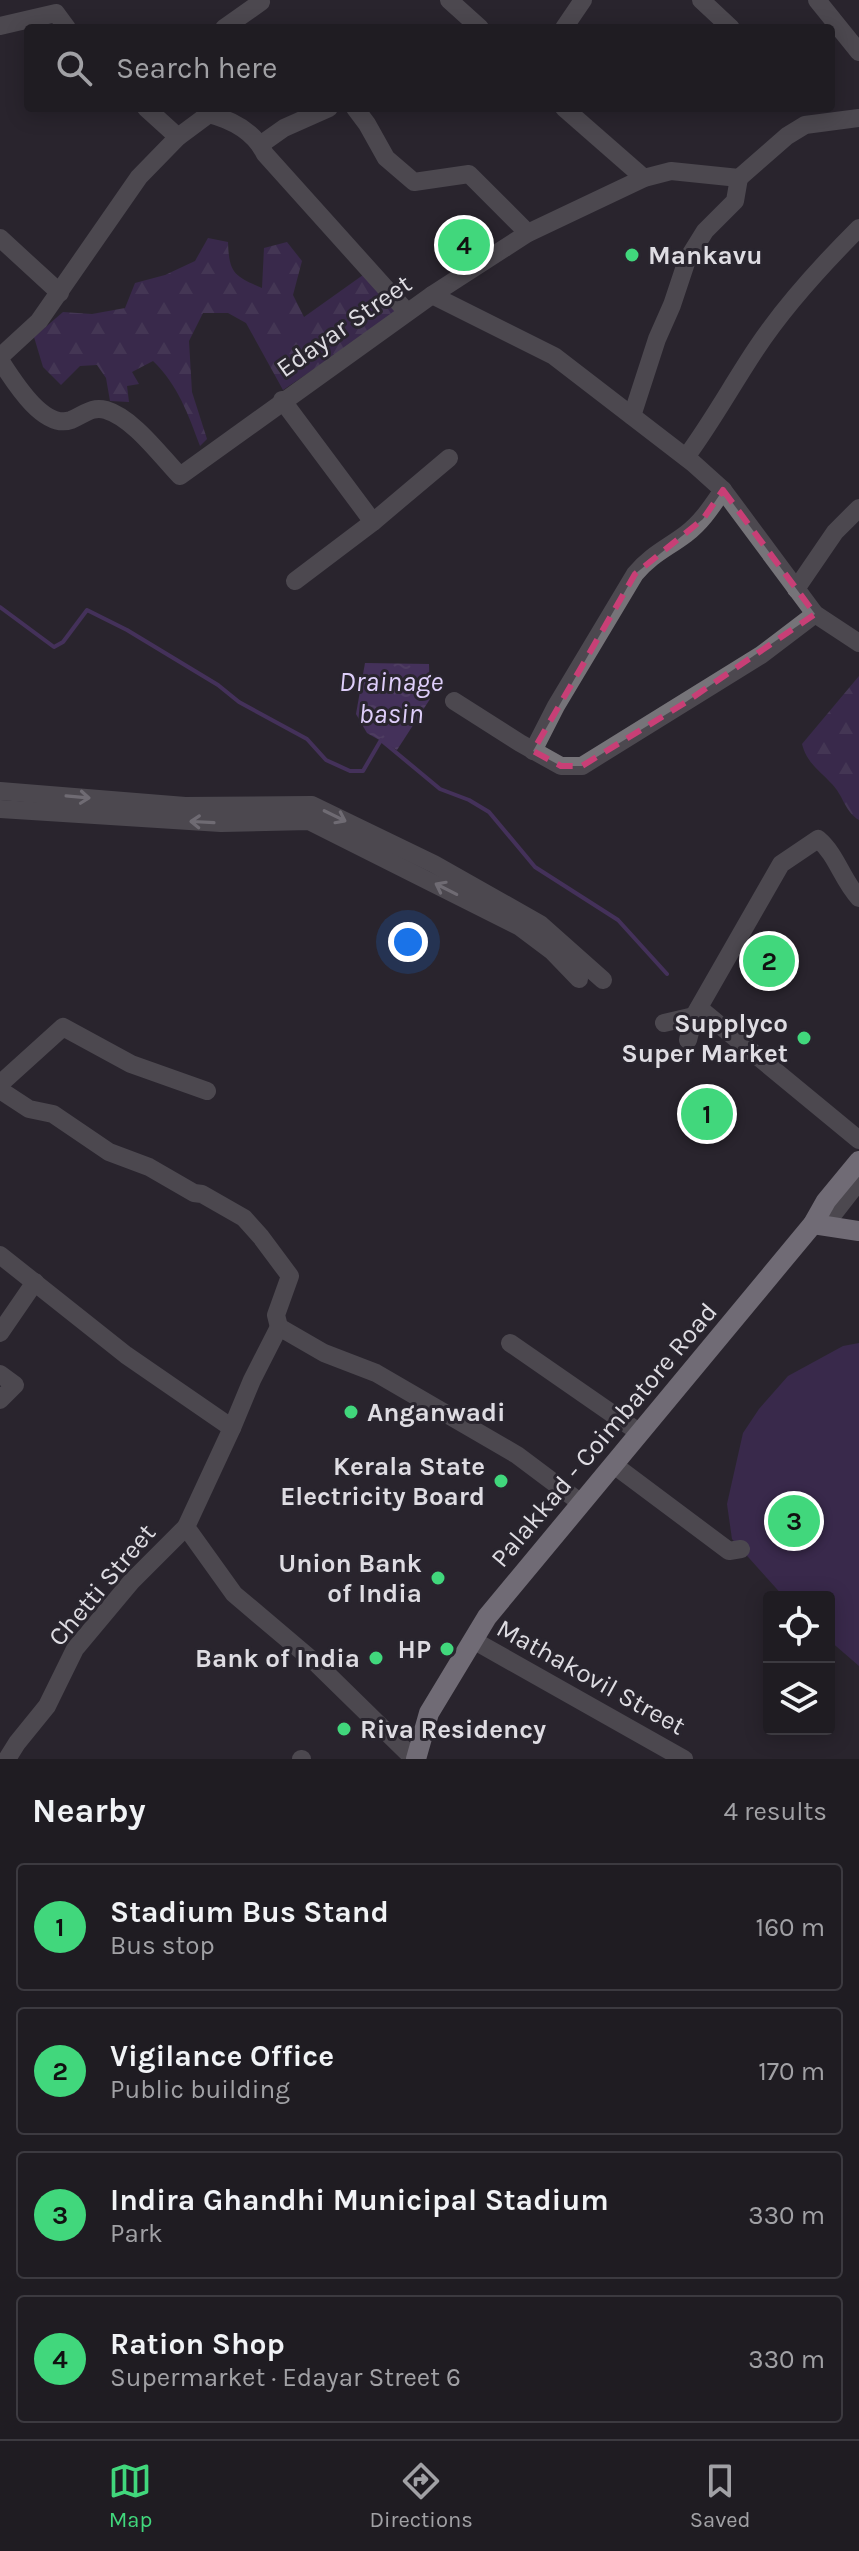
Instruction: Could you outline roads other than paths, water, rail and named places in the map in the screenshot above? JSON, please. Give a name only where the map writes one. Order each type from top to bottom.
[{"type":"main road","name":"Palakkad - Coimbatore Road","points":[[415,1759],[429,1713],[487,1617],[813,1224],[826,1201],[859,1161]]},
{"type":"main road","points":[[813,1224],[859,1231]]},
{"type":"street","points":[[449,0],[470,24]]},
{"type":"street","points":[[567,24],[583,0]]},
{"type":"street","points":[[701,0],[727,24]]},
{"type":"street","points":[[817,0],[859,52]]},
{"type":"street","points":[[230,24],[261,2]]},
{"type":"street","points":[[0,26],[56,13],[64,24]]},
{"type":"street","points":[[150,112],[178,137]]},
{"type":"street","points":[[260,145],[284,128],[320,112]]},
{"type":"street","points":[[358,112],[386,158],[414,182],[469,174],[528,233]]},
{"type":"street","points":[[569,112],[644,178]]},
{"type":"street","points":[[0,358],[39,321],[139,177],[178,137],[209,114],[232,120],[260,145],[275,166],[407,312]]},
{"type":"street","points":[[632,416],[687,260],[705,231],[735,201],[739,178],[787,136],[819,115],[859,118]]},
{"type":"street","points":[[432,295],[528,233],[644,178],[671,171],[739,178]]},
{"type":"street","points":[[686,457],[709,426],[756,348],[819,268],[859,228]]},
{"type":"street","points":[[0,238],[60,293]]},
{"type":"street","name":"Edayar Street","points":[[0,358],[15,382],[44,416],[68,421],[93,409],[107,410],[130,424],[180,476],[432,295],[554,356],[686,457],[723,490],[815,614],[859,643]]},
{"type":"street","points":[[282,400],[373,522]]},
{"type":"street","points":[[295,581],[373,522],[449,458]]},
{"type":"street","points":[[533,751],[556,706],[635,574],[649,558],[703,519],[723,490]]},
{"type":"street","points":[[796,589],[835,532],[859,508]]},
{"type":"street","points":[[454,701],[561,766],[582,766],[761,655],[815,614]]},
{"type":"street","points":[[0,791],[185,806],[312,805],[434,864],[540,924],[579,979]]},
{"type":"street","points":[[0,809],[221,823],[309,821],[550,940],[603,980]]},
{"type":"street","points":[[688,1040],[697,1012],[781,864],[818,839],[829,848],[849,888],[859,898]]},
{"type":"street","points":[[664,1023],[697,1012]]},
{"type":"street","points":[[697,1012],[859,1140]]},
{"type":"street","points":[[0,1084],[63,1027],[131,1064],[207,1091]]},
{"type":"street","points":[[0,1090],[29,1109],[53,1114],[109,1152],[167,1175],[194,1193],[202,1194],[244,1218],[290,1276],[276,1315],[279,1327],[186,1527],[234,1594],[318,1665],[415,1759]]},
{"type":"street","points":[[813,1224],[835,1212],[859,1181]]},
{"type":"street","points":[[0,1255],[126,1355],[232,1428]]},
{"type":"street","points":[[0,1333],[35,1282]]},
{"type":"street","points":[[279,1327],[324,1353],[376,1373],[517,1455],[581,1503]]},
{"type":"street","points":[[510,1343],[640,1433]]},
{"type":"street","points":[[0,1374],[15,1385],[0,1400]]},
{"type":"street","points":[[614,1465],[729,1551],[741,1549]]},
{"type":"street","name":"Chetti Street","points":[[7,1759],[47,1706],[75,1649],[131,1582],[186,1527]]},
{"type":"street","name":"Mathakovil Street","points":[[473,1640],[648,1751],[684,1759]]},
{"type":"water","name":"Drainage basin","points":[[365,663],[429,664],[430,699],[397,750],[367,733],[356,714]]},
{"type":"waterway","points":[[0,607],[54,647],[63,642],[87,610],[127,630],[218,685],[239,702],[307,739],[326,760],[350,771],[363,771],[381,740],[440,789],[489,812],[535,867],[618,920],[667,974]]},
{"type":"place","name":"Ration Shop","points":[[464,245]]},
{"type":"place","name":"Mankavu","points":[[632,255]]},
{"type":"place","name":"Vigilance Office","points":[[769,961]]},
{"type":"place","name":"Supplyco Super Market","points":[[804,1038]]},
{"type":"place","name":"Stadium Bus Stand","points":[[707,1114]]},
{"type":"place","name":"Anganwadi","points":[[351,1412]]},
{"type":"place","name":"Kerala State Electricity Board","points":[[501,1481]]},
{"type":"place","name":"Indira Ghandhi Municipal Stadium","points":[[794,1521]]},
{"type":"place","name":"Union Bank of India","points":[[438,1578]]},
{"type":"place","name":"HP","points":[[447,1649]]},
{"type":"place","name":"Bank of India","points":[[376,1658]]},
{"type":"place","name":"Riva Residency","points":[[344,1729]]}]
